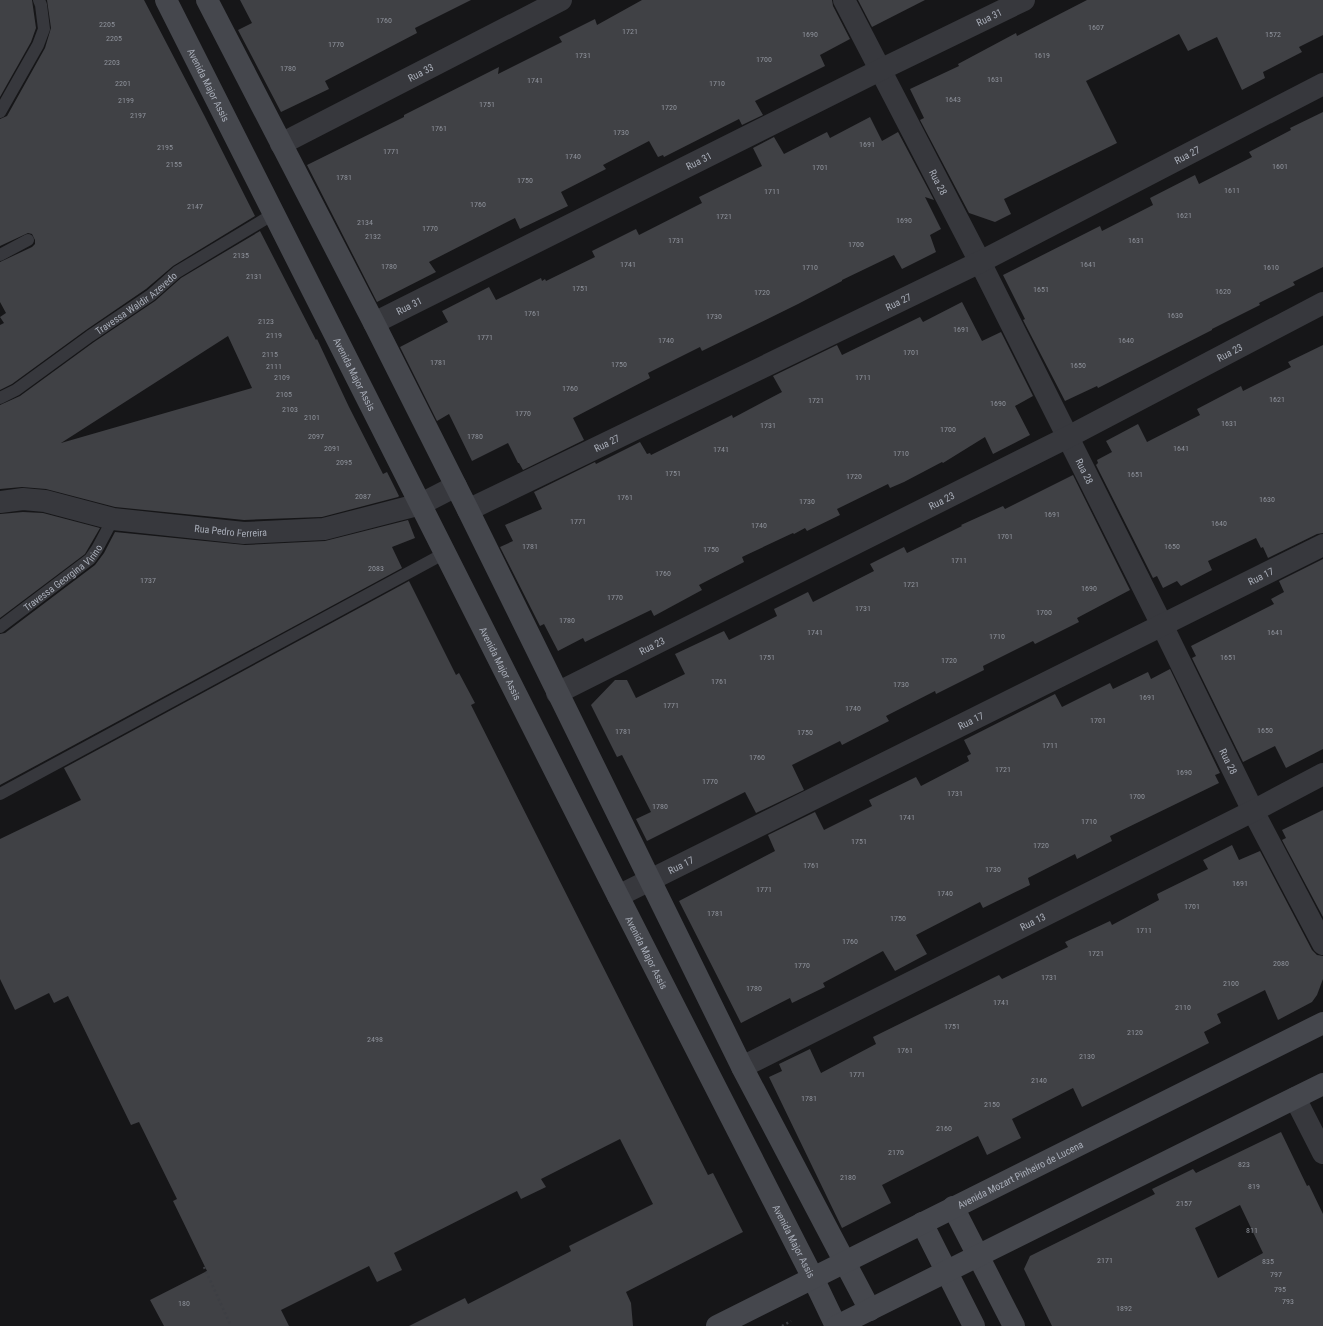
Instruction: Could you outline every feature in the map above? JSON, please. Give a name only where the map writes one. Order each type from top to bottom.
[{"type":"street","name":"Avenida Major Assis","points":[[166,0],[618,896],[837,1326]]},
{"type":"street","points":[[207,0],[374,323],[456,486],[742,1067],[870,1310]]},
{"type":"street","name":"Rua 33","points":[[281,144],[560,0]]},
{"type":"street","name":"Rua 28","points":[[844,0],[980,262],[1162,625],[1253,811],[1323,944]]},
{"type":"street","name":"Rua 31","points":[[374,323],[880,70],[1024,0]]},
{"type":"street","name":"Rua 27","points":[[468,510],[980,262],[1323,84]]},
{"type":"street","name":"Rua 23","points":[[558,693],[1068,437],[1323,303]]},
{"type":"street","name":"Rua Pedro Ferreira","points":[[0,502],[23,499],[45,501],[113,519],[244,533],[324,529],[421,504],[456,486]]},
{"type":"street","name":"Rua 17","points":[[618,896],[1323,545]]},
{"type":"street","name":"Rua 13","points":[[742,1067],[1253,811],[1323,774]]},
{"type":"street","name":"Avenida Mozart Pinheiro de Lucena","points":[[717,1326],[1323,1023]]},
{"type":"street","points":[[837,1326],[1323,1084]]},
{"type":"street","points":[[1295,1098],[1323,1153]]},
{"type":"street","points":[[953,1207],[1014,1326]]},
{"type":"street","points":[[922,1223],[974,1326]]},
{"type":"lane","points":[[0,112],[38,45],[44,29],[39,0]]},
{"type":"lane","name":"Travessa Waldir Azevedo","points":[[0,398],[16,390],[90,336],[151,295],[177,272],[274,213]]},
{"type":"lane","points":[[0,255],[28,240]]},
{"type":"lane","name":"Travessa Georgina Virino","points":[[0,627],[90,559],[113,519]]},
{"type":"lane","points":[[0,794],[445,554]]},
{"type":"path","points":[[204,1267],[231,1326]]},
{"type":"building","points":[[0,0],[32,0],[36,28],[31,42],[0,97]]},
{"type":"building","points":[[47,0],[144,0],[255,216],[173,266],[146,289],[86,330],[12,384],[0,390],[0,325],[4,323],[0,317],[6,313],[0,302],[0,262],[32,247],[35,244],[35,240],[32,234],[28,233],[0,246],[0,119],[7,116],[45,48],[51,28]]},
{"type":"building","points":[[240,0],[471,0],[415,28],[417,33],[325,81],[329,89],[281,112],[238,30],[252,23]]},
{"type":"building","points":[[642,0],[832,0],[833,6],[850,39],[820,55],[825,66],[755,101],[763,115],[742,125],[739,119],[664,157],[663,155],[658,157],[649,141],[603,165],[606,169],[561,192],[568,206],[520,229],[515,218],[429,262],[436,272],[377,302],[307,165],[404,117],[404,115],[499,67],[498,74],[562,42],[559,37],[595,19],[597,25]]},
{"type":"building","points":[[858,0],[925,0],[872,27]]},
{"type":"building","points":[[1087,0],[1323,0],[1323,35],[1299,47],[1302,52],[1263,72],[1265,78],[1242,90],[1217,37],[1188,51],[1179,34],[1086,81],[1117,143],[1004,199],[1011,214],[995,222],[969,213],[920,120],[924,118],[910,89],[959,66],[958,64],[1016,33],[1017,36]]},
{"type":"building","points":[[1323,112],[1323,267],[1293,282],[1295,285],[1259,303],[1260,305],[1212,330],[1098,388],[1097,386],[1065,401],[1023,320],[1025,319],[1003,275],[1100,226],[1102,231],[1153,205],[1150,198],[1195,175],[1199,184],[1252,157],[1249,152],[1291,130],[1290,128]]},
{"type":"building","points":[[870,117],[882,141],[898,132],[934,200],[925,197],[941,229],[930,235],[936,252],[902,269],[894,255],[702,351],[700,347],[648,373],[650,378],[573,418],[584,440],[523,470],[508,443],[472,461],[449,414],[437,421],[400,347],[448,322],[442,311],[489,287],[496,300],[541,278],[542,281],[545,279],[546,281],[595,257],[592,251],[636,229],[639,235],[702,203],[699,197],[762,166],[753,148],[774,137],[784,154],[827,132],[830,138]]},
{"type":"building","points":[[260,231],[316,340],[317,339],[383,474],[387,472],[399,496],[398,497],[322,517],[244,520],[115,507],[46,489],[22,487],[0,489],[0,405],[20,396],[94,342],[155,301],[181,278]],"holes":[[[228,336],[252,388],[61,443]]]},
{"type":"building","points":[[962,302],[982,341],[1001,332],[1033,396],[1015,406],[1030,435],[993,454],[985,437],[943,463],[942,462],[904,482],[890,488],[888,484],[837,509],[840,515],[807,531],[805,528],[794,534],[793,533],[742,557],[744,562],[699,585],[702,590],[654,616],[651,610],[585,642],[583,638],[558,651],[544,624],[540,626],[500,547],[513,541],[505,525],[542,509],[534,492],[640,442],[647,454],[650,453],[651,455],[732,415],[733,418],[782,392],[773,376],[837,345],[842,355],[920,317],[923,322]]},
{"type":"building","points":[[1323,345],[1323,533],[1317,534],[1268,558],[1263,547],[1261,548],[1256,538],[1208,561],[1212,570],[1181,586],[1177,581],[1163,588],[1157,576],[1153,578],[1096,465],[1098,463],[1097,460],[1112,452],[1106,441],[1138,424],[1147,442],[1200,415],[1197,409],[1241,386],[1243,391],[1291,367],[1288,362]]},
{"type":"building","points":[[1073,475],[1130,590],[1077,618],[1079,622],[1035,644],[1033,641],[983,666],[984,670],[936,694],[935,691],[886,716],[889,721],[842,745],[840,741],[792,765],[804,790],[756,813],[745,792],[647,841],[636,819],[651,812],[622,755],[617,757],[591,705],[615,680],[627,680],[636,698],[685,674],[675,654],[724,631],[729,640],[777,616],[774,609],[808,592],[813,602],[874,571],[870,564],[904,547],[907,553],[962,526],[961,525],[1003,506],[1005,509]]},
{"type":"building","points":[[23,512],[43,513],[100,528],[85,554],[0,618],[0,514]]},
{"type":"building","points":[[408,520],[415,538],[392,547],[402,568],[0,785],[0,634],[5,633],[95,565],[104,553],[115,532],[245,545],[325,541]]},
{"type":"building","points":[[1323,559],[1323,749],[1286,768],[1275,746],[1243,762],[1192,658],[1196,656],[1191,646],[1274,604],[1271,599],[1284,592],[1279,581]]},
{"type":"building","points":[[409,581],[456,675],[459,673],[475,703],[471,705],[708,1175],[713,1173],[743,1232],[626,1292],[631,1303],[633,1326],[409,1326],[465,1298],[468,1304],[571,1251],[569,1246],[653,1204],[620,1139],[541,1179],[546,1187],[521,1199],[517,1191],[394,1253],[402,1270],[377,1282],[369,1266],[281,1310],[289,1326],[164,1326],[150,1300],[207,1271],[173,1201],[177,1199],[139,1122],[131,1125],[68,996],[54,1003],[49,993],[15,1010],[0,979],[0,839],[81,800],[64,768]]},
{"type":"building","points":[[1170,669],[1220,773],[1215,775],[1219,783],[1110,836],[1112,841],[1077,859],[1075,854],[1028,878],[1030,885],[983,908],[980,902],[916,935],[927,954],[895,971],[883,951],[823,983],[825,987],[792,1003],[790,998],[741,1023],[679,901],[775,851],[768,835],[815,812],[824,830],[872,806],[869,800],[916,777],[921,786],[969,761],[967,756],[971,754],[964,740],[1055,694],[1062,707],[1110,683],[1113,689],[1148,672],[1151,679]]},
{"type":"building","points":[[1323,810],[1323,917],[1282,840],[1286,838],[1282,830]]},
{"type":"building","points":[[1232,845],[1239,860],[1260,851],[1312,950],[1317,955],[1323,956],[1323,979],[1317,995],[1312,1002],[1278,1020],[1265,990],[1217,1014],[1221,1023],[1204,1032],[1209,1043],[1082,1107],[1073,1088],[1012,1119],[1021,1138],[987,1155],[978,1136],[882,1185],[891,1203],[842,1228],[769,1077],[782,1071],[779,1064],[810,1049],[821,1073],[876,1044],[873,1037],[999,975],[1002,979],[1068,947],[1065,942],[1110,921],[1112,925],[1159,900],[1157,894],[1208,869],[1203,860]]},
{"type":"building","points":[[1281,1132],[1307,1186],[1309,1185],[1323,1214],[1323,1326],[1052,1326],[1024,1269],[1030,1256],[1155,1194],[1152,1189],[1193,1169],[1196,1173]],"holes":[[[1240,1205],[1263,1253],[1218,1278],[1195,1228]]]}]
